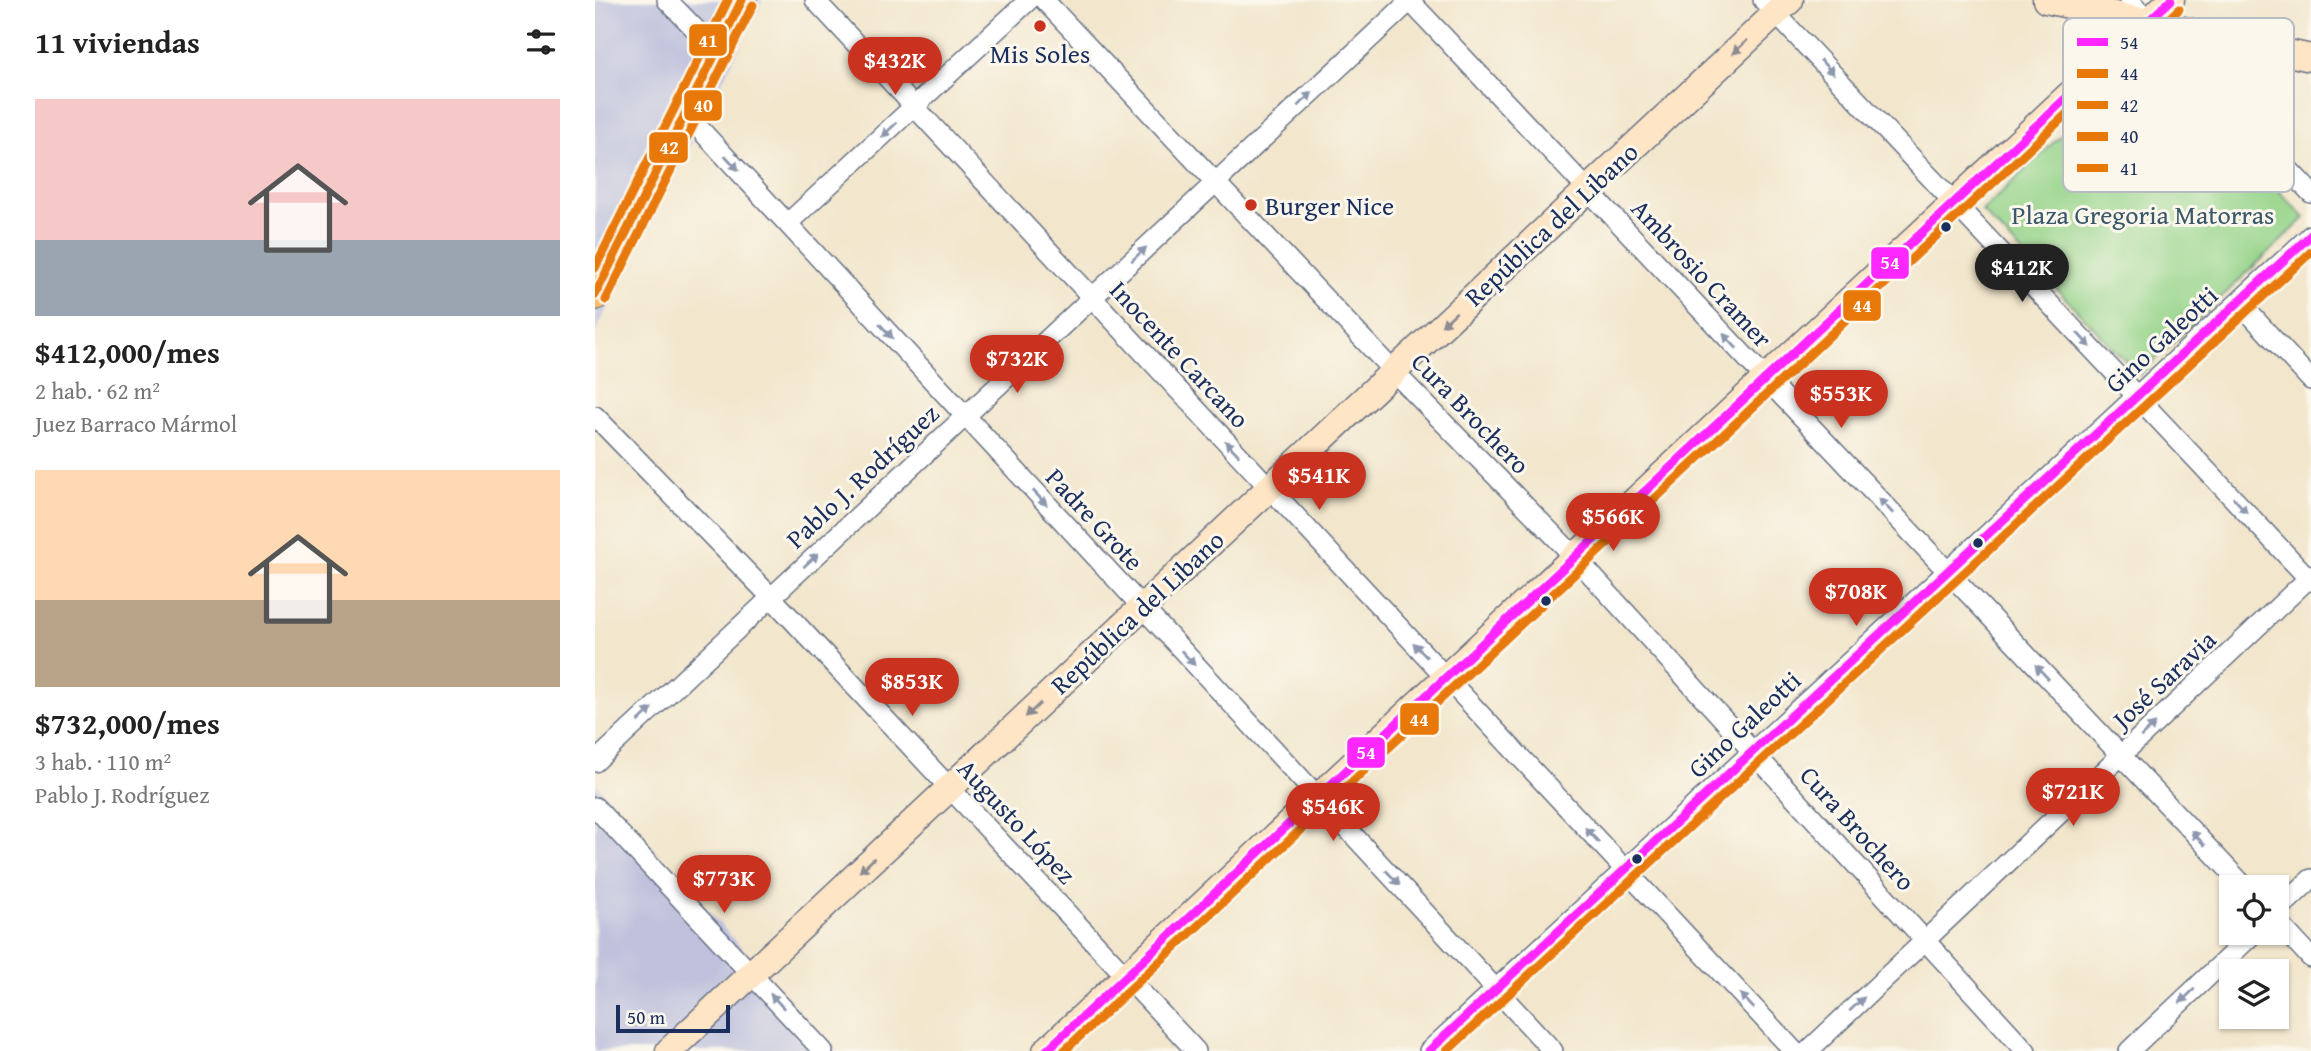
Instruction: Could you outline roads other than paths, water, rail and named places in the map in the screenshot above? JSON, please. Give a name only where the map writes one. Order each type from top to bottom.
[{"type":"main road","points":[[595,295],[742,0]]},
{"type":"main road","points":[[2046,0],[2133,18]]},
{"type":"main road","points":[[2151,18],[2171,0]]},
{"type":"main road","name":"República del Libano","points":[[669,1051],[1588,190],[1776,4]]},
{"type":"main road","points":[[1047,1051],[2063,100]]},
{"type":"street","points":[[667,0],[704,38],[718,47]]},
{"type":"street","name":"Inocente Carcano","points":[[815,0],[1794,1051]]},
{"type":"street","points":[[788,223],[1029,0]]},
{"type":"street","name":"Cura Brochero","points":[[1044,0],[1393,371],[1575,556],[2026,1051]]},
{"type":"street","name":"Pablo J. Rodríguez","points":[[595,762],[1410,0]]},
{"type":"street","name":"Ambrosio Cramer","points":[[1410,0],[2234,875]]},
{"type":"street","points":[[2129,0],[2145,18]]},
{"type":"street","points":[[1776,4],[1954,202],[2310,578]]},
{"type":"street","name":"Padre Grote","points":[[685,113],[1553,1051]]},
{"type":"street","points":[[2294,175],[2311,193]]},
{"type":"street","name":"Gino Galeotti","points":[[1429,1051],[2311,235]]},
{"type":"street","points":[[2239,302],[2311,380]]},
{"type":"street","name":"Augusto López","points":[[595,416],[771,597],[1196,1051]]},
{"type":"street","name":"José Saravia","points":[[1808,1051],[2310,578]]},
{"type":"street","points":[[595,807],[823,1051]]},
{"type":"street","points":[[2289,900],[2311,879]]},
{"type":"street","points":[[2289,934],[2311,958]]},
{"type":"street","points":[[2129,1051],[2241,945]]},
{"type":"place","name":"Mis Soles","points":[[1040,26]]},
{"type":"place","name":"Burger Nice","points":[[1251,205]]},
{"type":"park label","name":"Plaza Gregoria Matorras","points":[[2143,214]]}]
